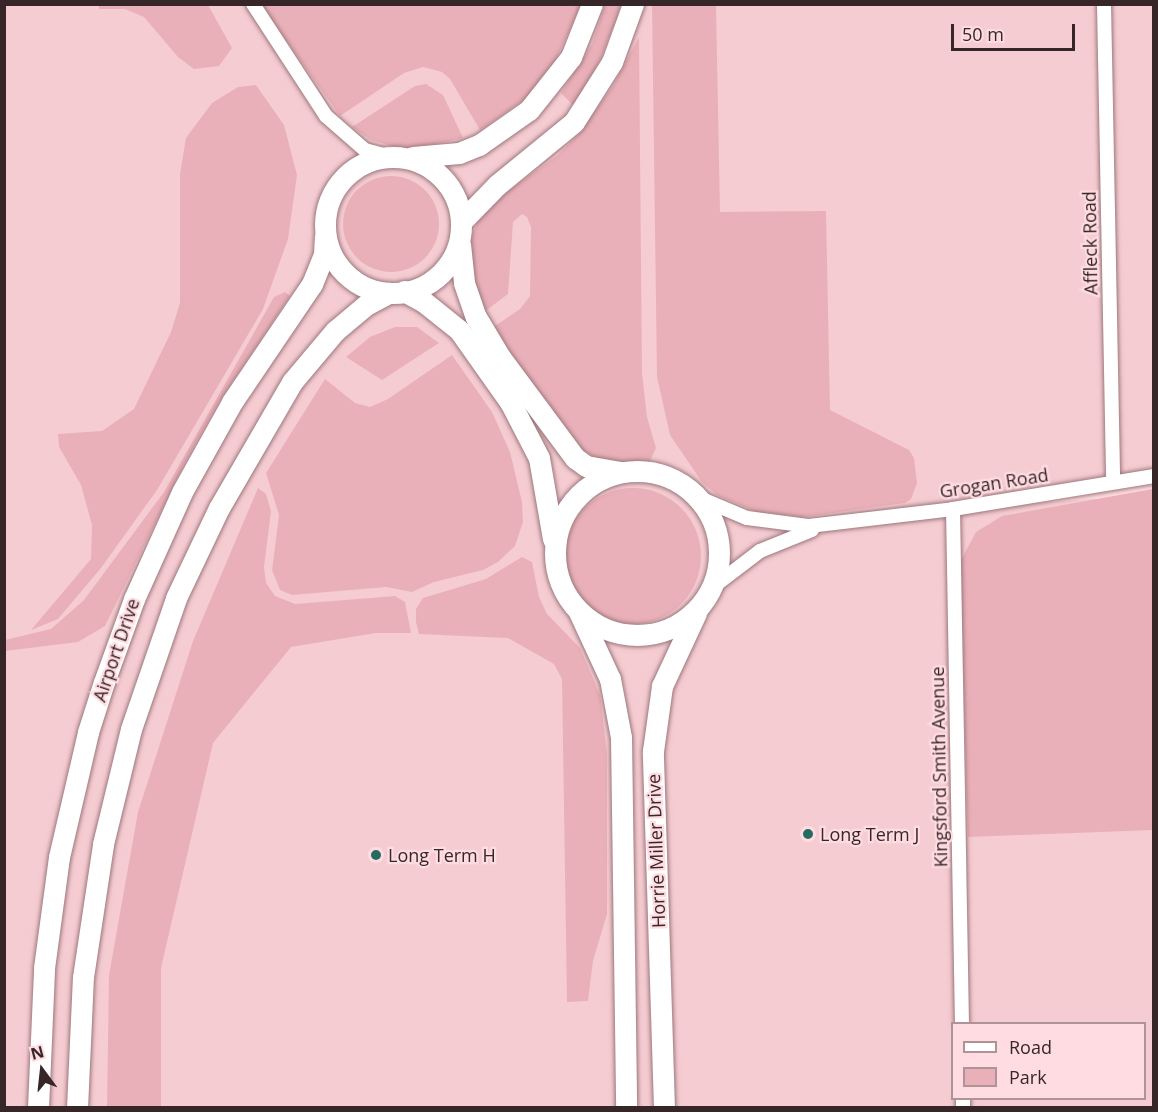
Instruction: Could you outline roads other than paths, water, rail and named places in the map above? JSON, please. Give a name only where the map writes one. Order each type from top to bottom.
[{"type":"main road","points":[[409,158],[430,166],[446,181],[458,200],[462,221],[460,243],[464,283],[476,317],[500,357],[575,458],[604,471],[653,472],[668,477],[697,497],[709,513],[719,552],[705,597],[677,624],[648,634],[602,627],[577,609],[560,583],[544,478],[521,419],[459,330],[424,302],[396,292],[368,289],[348,277],[333,259],[325,237],[325,213],[333,192],[357,167],[387,156],[409,158],[459,153],[479,145],[529,110],[571,57],[592,4]]},
{"type":"main road","points":[[462,221],[497,185],[551,145],[574,122],[612,62],[633,4]]},
{"type":"main road","name":"Airport Drive","points":[[38,1107],[44,968],[59,857],[88,732],[110,664],[134,599],[182,492],[232,402],[312,284],[324,254],[325,237]]},
{"type":"main road","points":[[77,1107],[83,977],[103,844],[131,729],[176,598],[219,508],[292,382],[334,331],[396,292],[435,279],[450,263],[460,243]]},
{"type":"main road","points":[[554,551],[563,515],[574,500],[588,487],[622,472]]},
{"type":"main road","name":"Horrie Miller Drive","points":[[664,1107],[654,740],[670,664],[705,597]]},
{"type":"main road","name":"Horrie Miller Drive","points":[[577,609],[610,679],[621,737],[627,1107]]},
{"type":"street","points":[[253,4],[326,117],[365,150],[387,156]]},
{"type":"street","name":"Affleck Road","points":[[1104,4],[1113,481]]},
{"type":"street","name":"Grogan Road","points":[[697,497],[758,521],[809,526],[953,509],[1154,476]]},
{"type":"street","name":"Kingsford Smith Avenue","points":[[953,509],[962,1022]]},
{"type":"street","name":"Grogan Road","points":[[705,597],[746,560],[774,544],[840,523]]},
{"type":"place","name":"Long Term J","points":[[808,834]]},
{"type":"place","name":"Long Term H","points":[[376,855]]}]
